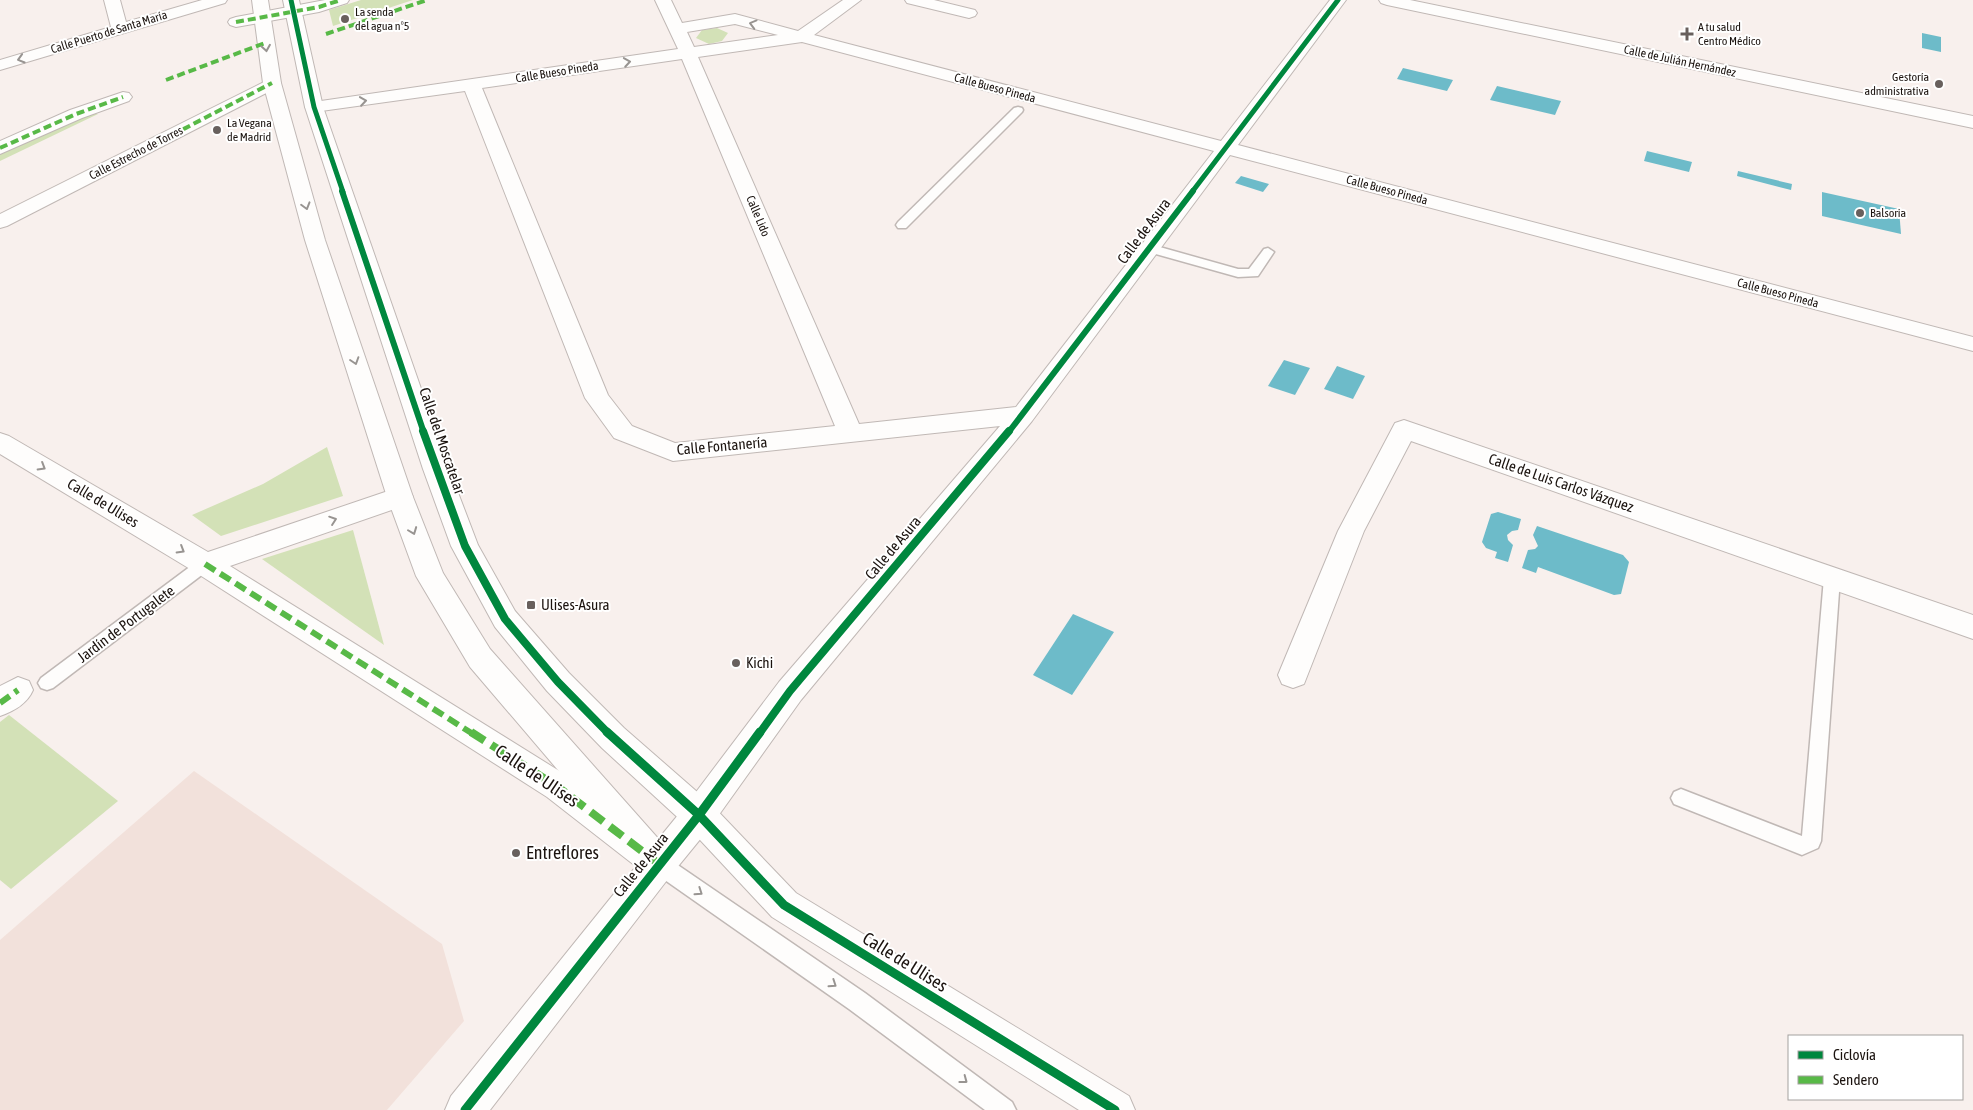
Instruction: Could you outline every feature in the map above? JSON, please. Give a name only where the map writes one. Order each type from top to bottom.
[{"type":"street","points":[[112,0],[120,29]]},
{"type":"street","name":"Calle Puerto de Santa María","points":[[0,65],[219,0]]},
{"type":"street","points":[[236,22],[261,9],[341,0]]},
{"type":"street","name":"Calle Lido","points":[[663,0],[688,53],[850,432]]},
{"type":"street","name":"Calle Bueso Pineda","points":[[314,108],[800,37],[853,0]]},
{"type":"street","points":[[913,0],[969,13]]},
{"type":"street","name":"Calle de Asura","points":[[465,1110],[699,815],[790,691],[1023,415],[1338,0]]},
{"type":"street","name":"Calle de Julián Hernández","points":[[1388,0],[1973,122]]},
{"type":"street","name":"Calle del Moscatelar","points":[[292,6],[314,108],[436,468],[465,546],[505,619],[558,682],[614,738],[699,815]]},
{"type":"street","points":[[261,9],[272,83],[315,240],[400,497],[430,576],[480,658],[659,864]]},
{"type":"street","name":"Calle Bueso Pineda","points":[[677,29],[735,19],[1973,344]]},
{"type":"street","name":"Calle Estrecho de Torres","points":[[0,222],[272,83]]},
{"type":"street","name":"Calle Fontanería","points":[[472,85],[597,398],[623,432],[673,452],[1023,415]]},
{"type":"street","points":[[0,148],[76,114],[123,96]]},
{"type":"street","name":"Calle de Luis Carlos Vázquez","points":[[1293,675],[1351,531],[1404,429],[1973,627]]},
{"type":"street","name":"Calle de Ulises","points":[[0,442],[205,564],[558,787],[659,864]]},
{"type":"street","points":[[205,564],[400,497]]},
{"type":"street","name":"Calle de Ulises","points":[[699,815],[784,904],[1115,1110]]},
{"type":"lane","points":[[902,225],[1018,110]]},
{"type":"lane","points":[[1148,248],[1238,273],[1253,273],[1268,252]]},
{"type":"lane","name":"Jardín de Portugalete","points":[[47,683],[205,564]]},
{"type":"lane","points":[[1681,798],[1802,846],[1810,841],[1832,578]]},
{"type":"lane","name":"Calle de Ulises","points":[[659,864],[857,1001],[1004,1110]]},
{"type":"shaded area","points":[[194,771],[442,944],[464,1021],[387,1110],[0,1110],[0,940]]},
{"type":"green space","points":[[361,0],[413,0],[333,26],[329,10]]},
{"type":"green space","points":[[717,28],[728,33],[722,41],[709,44],[696,38],[702,30]]},
{"type":"green space","points":[[88,112],[98,114],[0,161],[0,154]]},
{"type":"green space","points":[[327,447],[343,496],[221,536],[192,515],[263,484]]},
{"type":"green space","points":[[353,530],[384,645],[262,559]]},
{"type":"green space","points":[[9,715],[118,801],[11,889],[0,880],[0,722]]},
{"type":"water","points":[[1922,33],[1941,37],[1941,52],[1922,48]]},
{"type":"water","points":[[1403,68],[1453,80],[1447,91],[1397,79]]},
{"type":"water","points":[[1497,86],[1561,101],[1555,115],[1490,100]]},
{"type":"water","points":[[1647,151],[1692,162],[1689,172],[1644,161]]},
{"type":"water","points":[[1738,171],[1792,184],[1791,190],[1737,176]]},
{"type":"water","points":[[1241,176],[1269,184],[1263,192],[1235,183]]},
{"type":"water","name":"Balsoria","points":[[1822,192],[1899,209],[1901,234],[1822,216]]},
{"type":"water","points":[[1284,360],[1310,368],[1295,395],[1268,386]]},
{"type":"water","points":[[1337,366],[1365,376],[1353,399],[1324,389]]},
{"type":"water","points":[[1498,512],[1521,519],[1518,530],[1512,531],[1507,535],[1508,540],[1513,545],[1508,562],[1495,558],[1497,552],[1486,548],[1482,542],[1491,514]]},
{"type":"water","points":[[1537,526],[1623,555],[1629,562],[1621,594],[1614,595],[1538,567],[1536,573],[1522,568],[1528,550],[1535,549],[1538,546],[1533,535]]},
{"type":"water","points":[[1073,614],[1114,632],[1072,695],[1033,675]]},
{"type":"marked path","points":[[236,22],[319,7],[341,0]]},
{"type":"marked path","points":[[326,34],[427,0]]},
{"type":"marked path","points":[[166,80],[265,43]]},
{"type":"marked path","points":[[151,146],[272,83]]},
{"type":"marked path","points":[[0,148],[76,114],[123,97]]},
{"type":"marked path","points":[[205,564],[558,787],[659,864]]},
{"type":"marked path","points":[[0,703],[18,690]]},
{"type":"cycle path","points":[[291,0],[314,107],[436,469],[465,546],[505,619],[558,682],[613,738],[699,815],[784,905],[1115,1110]]},
{"type":"cycle path","points":[[465,1110],[699,815],[790,691],[1023,415],[1338,0]]},
{"type":"place","name":"La senda del agua nº5","points":[[345,19]]},
{"type":"place","name":"A tu salud Centro Médico","points":[[1687,34]]},
{"type":"place","name":"Gestoría administrativa","points":[[1939,84]]},
{"type":"place","name":"La Vegana de Madrid","points":[[217,130]]},
{"type":"place","name":"Balsoria","points":[[1860,213]]},
{"type":"place","name":"Ulises-Asura","points":[[531,605]]},
{"type":"place","name":"Kichi","points":[[736,663]]},
{"type":"place","name":"Entreflores","points":[[516,853]]}]
